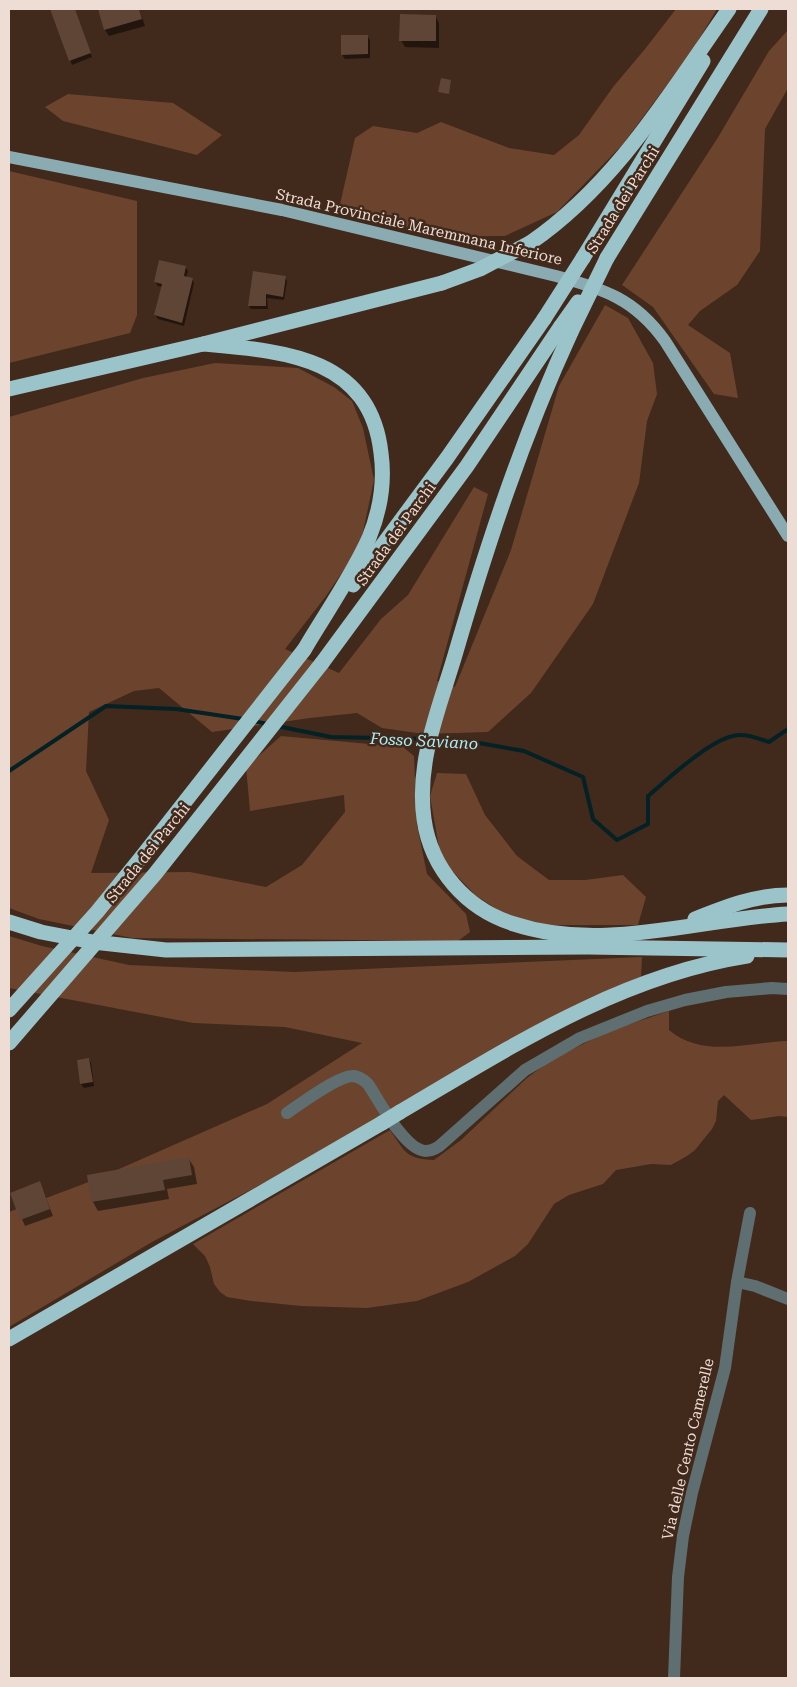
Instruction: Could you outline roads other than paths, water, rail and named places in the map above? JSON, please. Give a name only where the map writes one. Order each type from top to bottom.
[{"type":"highway","points":[[9,389],[203,344],[442,283],[480,269],[530,243],[576,208],[620,160],[650,122],[729,9]]},
{"type":"highway","name":"Strada dei Parchi","points":[[9,1010],[91,918],[140,859],[304,650],[447,458],[544,320],[735,9]]},
{"type":"highway","name":"Strada dei Parchi","points":[[9,1043],[155,874],[322,663],[467,466],[566,329],[607,258],[761,9]]},
{"type":"highway","points":[[566,329],[478,576],[426,754],[422,793],[429,844],[438,864],[451,883],[462,894],[493,916],[531,929],[573,936],[621,935],[740,925],[788,924]]},
{"type":"highway","points":[[203,344],[271,351],[322,366],[354,390],[364,402],[375,424],[379,439],[382,476],[381,497],[377,516],[361,555],[304,650]]},
{"type":"highway","points":[[665,931],[738,903],[770,896],[788,895]]},
{"type":"highway","points":[[587,946],[691,925],[754,907],[788,904]]},
{"type":"highway","points":[[691,925],[788,914]]},
{"type":"highway","points":[[9,922],[42,932],[93,942],[166,950],[587,946],[788,951]]},
{"type":"highway","points":[[9,1339],[554,1024],[624,991],[676,972],[715,962],[788,951]]},
{"type":"main road","name":"Strada Provinciale Maremmana Inferiore","points":[[9,157],[282,210],[439,246],[556,276],[597,288],[619,298],[654,327],[670,349],[788,536]]},
{"type":"street","points":[[287,1113],[341,1080],[353,1076],[358,1077],[368,1084],[409,1143],[420,1150],[430,1150],[444,1142],[525,1070],[580,1038],[647,1011],[685,1000],[726,992],[772,988],[788,989]]},
{"type":"street","name":"Via delle Cento Camerelle","points":[[674,1678],[678,1577],[683,1536],[692,1493],[722,1380],[731,1332],[737,1282],[750,1214]]},
{"type":"street","points":[[737,1282],[755,1286],[788,1298]]},
{"type":"waterway","name":"Fosso Saviano","points":[[9,771],[106,706],[176,709],[243,719]]},
{"type":"waterway","name":"Fosso Saviano","points":[[253,721],[268,724]]},
{"type":"waterway","name":"Fosso Saviano","points":[[277,726],[331,737],[427,739]]},
{"type":"waterway","name":"Fosso Saviano","points":[[434,739],[462,740],[524,751],[583,777],[593,819],[617,840],[648,824],[648,796],[704,750],[728,737],[739,735],[750,736],[769,742],[788,729]]}]
